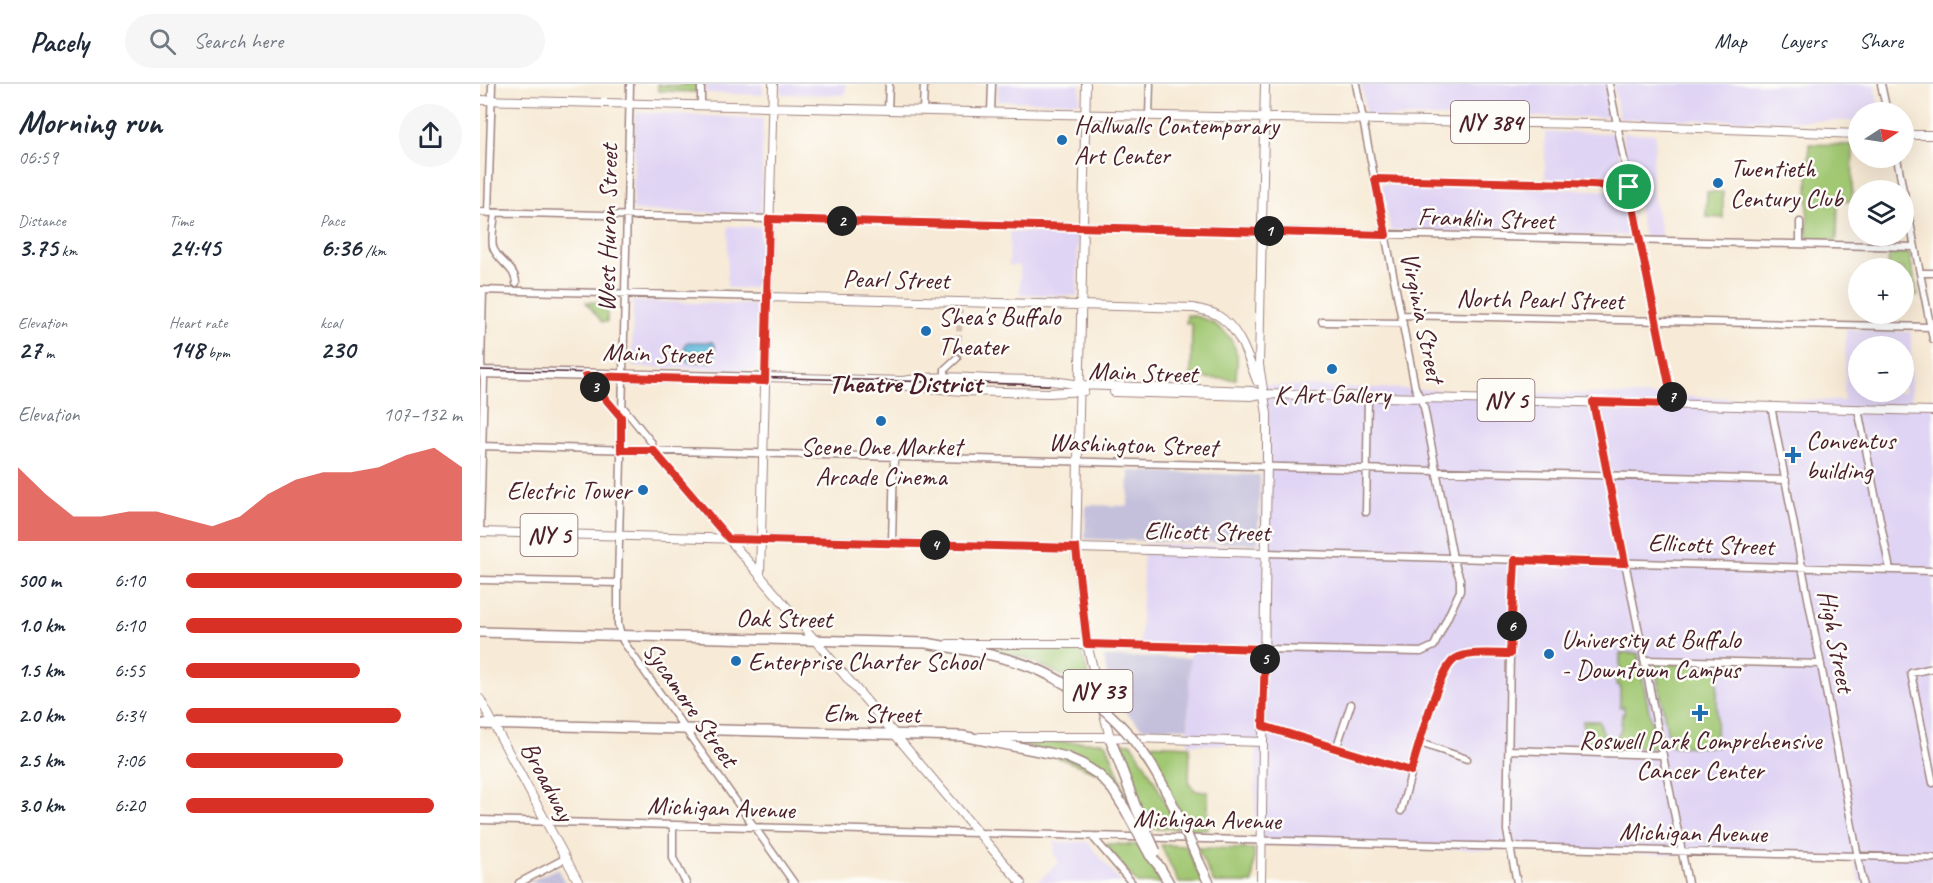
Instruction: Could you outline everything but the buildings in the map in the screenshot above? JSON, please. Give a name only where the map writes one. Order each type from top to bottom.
[{"type":"highway","name":"Oak Street","points":[[480,632],[926,643]]},
{"type":"highway","points":[[926,643],[975,651],[1042,672],[1095,702],[1137,743],[1167,792],[1209,883]]},
{"type":"highway","name":"Elm Street","points":[[480,724],[962,736]]},
{"type":"highway","points":[[962,736],[1058,755],[1082,764],[1099,775],[1113,790],[1150,855],[1159,866]]},
{"type":"highway","name":"NY 33","points":[[1110,738],[1137,810],[1156,852],[1159,866],[1168,883]]},
{"type":"main road","points":[[760,575],[773,84]]},
{"type":"main road","points":[[1076,548],[1086,84]]},
{"type":"main road","points":[[1261,883],[1267,414],[1259,366],[1265,84]]},
{"type":"main road","name":"NY 384","points":[[480,100],[1616,125],[1848,134]]},
{"type":"main road","points":[[1914,135],[1933,135]]},
{"type":"main road","name":"Pearl Street","points":[[767,297],[960,306],[1081,304],[1194,308],[1220,317],[1239,338],[1262,394]]},
{"type":"main road","name":"Main Street","points":[[765,378],[903,381],[919,378],[952,378],[1051,381],[1080,388]]},
{"type":"main road","name":"Main Street","points":[[765,378],[903,385],[962,391],[1049,393],[1080,388]]},
{"type":"main road","points":[[1080,388],[1252,391],[1262,394]]},
{"type":"main road","name":"NY 5","points":[[1262,394],[1933,411]]},
{"type":"main road","name":"Ellicott Street","points":[[480,532],[1266,553]]},
{"type":"main road","points":[[729,539],[1021,883]]},
{"type":"main road","name":"NY 33","points":[[1076,548],[1087,644],[1110,738]]},
{"type":"main road","name":"Oak Street","points":[[926,643],[1087,644],[1265,649]]},
{"type":"main road","name":"Broadway","points":[[480,699],[579,883]]},
{"type":"main road","name":"Elm Street","points":[[962,736],[1263,742]]},
{"type":"street","points":[[492,84],[493,247],[516,276],[516,283]]},
{"type":"street","name":"West Huron Street","points":[[620,636],[618,583],[621,417],[630,84]]},
{"type":"street","points":[[701,84],[701,105]]},
{"type":"street","points":[[888,110],[889,84]]},
{"type":"street","points":[[923,111],[924,84]]},
{"type":"street","points":[[991,112],[992,84]]},
{"type":"street","points":[[1149,116],[1150,84]]},
{"type":"street","name":"Virginia Street","points":[[1265,649],[1427,651],[1434,646],[1460,591],[1460,579],[1453,558],[1424,407],[1415,387],[1356,84]]},
{"type":"street","points":[[1609,84],[1673,404]]},
{"type":"street","points":[[1881,84],[1885,102]]},
{"type":"street","points":[[1375,179],[1629,187]]},
{"type":"street","name":"Franklin Street","points":[[480,212],[1915,247]]},
{"type":"street","points":[[1800,222],[1800,244]]},
{"type":"street","points":[[1914,242],[1933,339]]},
{"type":"street","points":[[1920,273],[1933,273]]},
{"type":"street","points":[[480,532],[482,290]]},
{"type":"street","name":"Pearl Street","points":[[482,290],[767,297]]},
{"type":"street","name":"North Pearl Street","points":[[1401,315],[1930,327]]},
{"type":"street","points":[[1322,322],[1403,323]]},
{"type":"street","points":[[945,374],[945,369],[957,358]]},
{"type":"street","name":"Main Street","points":[[483,372],[622,375]]},
{"type":"street","name":"Main Street","points":[[483,372],[765,378]]},
{"type":"street","points":[[586,376],[621,417]]},
{"type":"street","points":[[1366,512],[1368,397]]},
{"type":"street","points":[[1593,402],[1640,637]]},
{"type":"street","points":[[622,406],[652,443],[653,450],[729,539]]},
{"type":"street","name":"High Street","points":[[1771,406],[1863,883]]},
{"type":"street","points":[[1858,409],[1890,570]]},
{"type":"street","name":"Washington Street","points":[[481,446],[1786,480]]},
{"type":"street","points":[[892,543],[894,457]]},
{"type":"street","name":"Ellicott Street","points":[[1266,553],[1933,571]]},
{"type":"street","points":[[1515,560],[1510,654],[1507,831],[1517,883]]},
{"type":"street","points":[[480,580],[618,583]]},
{"type":"street","name":"Sycamore Street","points":[[620,636],[794,883]]},
{"type":"street","points":[[1401,811],[1437,689],[1446,670],[1455,659],[1468,655],[1510,654]]},
{"type":"street","points":[[1688,883],[1644,657],[1693,661],[1821,664]]},
{"type":"street","points":[[1933,668],[1911,673],[1933,783]]},
{"type":"street","points":[[1336,749],[1351,704]]},
{"type":"street","points":[[1263,726],[1411,771]]},
{"type":"street","points":[[1420,743],[1467,759]]},
{"type":"street","points":[[1509,750],[1663,755]]},
{"type":"street","name":"Michigan Avenue","points":[[480,820],[1933,858]]},
{"type":"street","points":[[673,825],[673,858],[686,883]]},
{"type":"street","points":[[1092,836],[1132,883]]},
{"type":"street","points":[[519,883],[566,858]]},
{"type":"shaded area","points":[[706,84],[763,84],[763,95],[706,93]]},
{"type":"shaded area","points":[[781,84],[846,84],[845,95],[781,94]]},
{"type":"shaded area","points":[[998,84],[1080,84],[1080,102],[998,101]]},
{"type":"shaded area","points":[[1361,84],[1609,84],[1611,117],[1367,117]]},
{"type":"shaded area","points":[[1613,84],[1874,84],[1878,102],[1848,102],[1848,121],[1622,119],[1619,117]]},
{"type":"shaded area","points":[[638,112],[763,119],[761,213],[633,211],[635,115]]},
{"type":"shaded area","points":[[1545,132],[1615,133],[1625,182],[1545,179]]},
{"type":"shaded area","points":[[1622,133],[1656,134],[1651,184],[1662,237],[1644,236]]},
{"type":"shaded area","points":[[1381,184],[1626,191],[1636,236],[1391,230]]},
{"type":"shaded area","points":[[728,226],[761,227],[759,288],[727,288]]},
{"type":"shaded area","points":[[1010,232],[1078,234],[1077,296],[1020,294],[1020,266],[1009,265]]},
{"type":"shaded area","points":[[633,301],[759,305],[757,370],[632,367]]},
{"type":"shaded area","points":[[1846,329],[1911,332],[1911,336],[1848,336],[1848,402],[1933,403],[1933,883],[1859,883],[1854,859],[1255,844],[1256,745],[1188,744],[1190,651],[1140,650],[1144,544],[1261,547],[1264,385],[1844,401]]},
{"type":"shaded area","points":[[1129,471],[1260,475],[1258,544],[1085,539],[1086,505],[1128,506]]},
{"type":"shaded area","points":[[1104,657],[1190,658],[1188,728],[1142,728],[1111,697]]},
{"type":"shaded area","points":[[1054,842],[1088,842],[1121,883],[1036,883],[1059,862],[1055,856]]},
{"type":"shaded area","points":[[557,868],[565,883],[528,883]]},
{"type":"green space","points":[[658,84],[672,86],[696,84],[696,92],[658,91]]},
{"type":"green space","points":[[1809,144],[1848,145],[1848,168],[1853,168],[1852,180],[1848,180],[1848,201],[1838,201],[1837,240],[1807,239]]},
{"type":"green space","points":[[1707,192],[1723,192],[1723,218],[1706,217]]},
{"type":"green space","points":[[1909,253],[1910,258],[1889,258],[1889,254]]},
{"type":"green space","points":[[1914,277],[1918,296],[1914,296]]},
{"type":"green space","points":[[586,302],[607,303],[607,322],[602,322]]},
{"type":"green space","points":[[1187,315],[1211,322],[1225,332],[1237,355],[1236,379],[1191,378],[1192,324],[1186,323]]},
{"type":"green space","points":[[976,647],[1081,648],[1093,694],[1070,679],[1026,658]]},
{"type":"green space","points":[[1620,653],[1638,653],[1656,748],[1582,746],[1583,721],[1599,721],[1605,738],[1616,738],[1621,729],[1624,707],[1620,707],[1620,685],[1616,685],[1616,674],[1620,674]]},
{"type":"green space","points":[[1656,663],[1718,667],[1716,738],[1718,747],[1670,746]]},
{"type":"green space","points":[[1017,742],[1103,742],[1107,744],[1128,800],[1104,775]]},
{"type":"green space","points":[[1119,743],[1131,743],[1156,784],[1177,828],[1151,829],[1137,798]]},
{"type":"green space","points":[[1144,744],[1190,746],[1189,784],[1196,791],[1208,792],[1208,829],[1189,829]]},
{"type":"green space","points":[[1105,844],[1141,845],[1161,883],[1137,883]]},
{"type":"green space","points":[[1161,845],[1186,846],[1203,883],[1179,883]]},
{"type":"green space","points":[[1197,848],[1254,849],[1253,883],[1214,883]]},
{"type":"water","points":[[713,342],[715,359],[712,362],[687,362],[684,358],[685,344]]},
{"type":"tunnel","points":[[957,358],[960,310]]},
{"type":"tunnel","points":[[1640,637],[1643,654]]},
{"type":"tram line","points":[[480,370],[1049,385]]},
{"type":"place","name":"Hallwalls Contemporary Art Center","points":[[1062,140]]},
{"type":"place","name":"Twentieth Century Club","points":[[1718,183]]},
{"type":"place","name":"Shea's Buffalo Theater","points":[[926,331]]},
{"type":"place","name":"K Art Gallery","points":[[1332,369]]},
{"type":"place","name":"Scene One Market Arcade Cinema","points":[[881,421]]},
{"type":"place","name":"Conventus building","points":[[1793,455]]},
{"type":"place","name":"Electric Tower","points":[[643,490]]},
{"type":"place","name":"University at Buffalo - Downtown Campus","points":[[1549,654]]},
{"type":"place","name":"Enterprise Charter School","points":[[736,661]]},
{"type":"place","name":"Roswell Park Comprehensive Cancer Center","points":[[1700,713]]},
{"type":"district","name":"Theatre District","points":[[905,383]]},
{"type":"route","points":[[1375,179],[1629,187],[1673,404],[1593,402],[1625,563],[1515,560],[1510,654],[1468,655],[1455,659],[1446,670],[1437,689],[1411,771],[1263,726],[1265,649],[1087,644],[1076,548],[729,539],[653,450],[621,450],[621,417],[586,376],[765,381],[769,219],[1386,235],[1375,179]]}]
